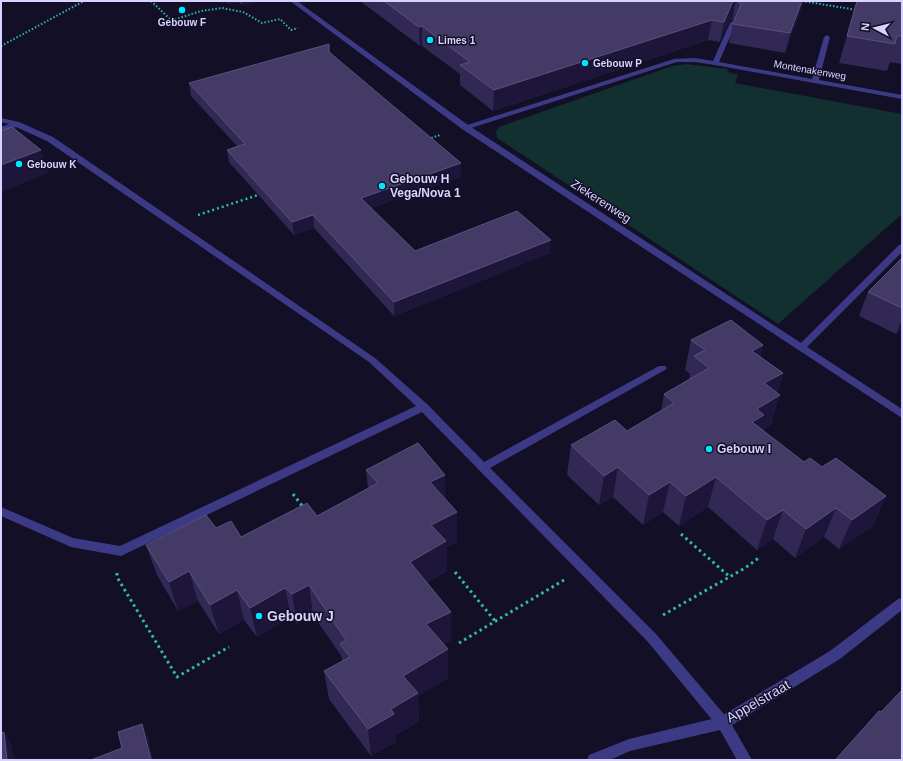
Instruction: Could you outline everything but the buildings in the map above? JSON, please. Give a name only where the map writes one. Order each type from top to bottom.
[{"type":"street","name":"Ziekerenweg","points":[[293,1],[465,127],[902,414]]},
{"type":"street","points":[[715,63],[734,23]]},
{"type":"street","points":[[815,81],[827,37]]},
{"type":"street","name":"Montenakenweg","points":[[465,127],[676,60],[695,60],[715,63],[902,97]]},
{"type":"street","points":[[1,120],[16,124],[50,139],[372,360],[423,407],[641,627],[723,722],[746,760]]},
{"type":"street","points":[[1,130],[16,124]]},
{"type":"street","points":[[801,348],[902,248]]},
{"type":"street","points":[[483,467],[662,368]]},
{"type":"street","points":[[1,511],[70,542],[121,551],[423,407]]},
{"type":"street","name":"Appelstraat","points":[[594,760],[629,745],[723,722],[835,655],[902,603]]},
{"type":"path","points":[[1,46],[84,1]]},
{"type":"path","points":[[151,1],[171,20],[174,21],[178,21],[189,15],[221,8],[243,12],[262,23],[280,19],[291,30],[321,22]]},
{"type":"path","points":[[802,1],[864,11]]},
{"type":"path","points":[[225,206],[258,195]]},
{"type":"path","points":[[279,476],[307,512]]},
{"type":"path","points":[[681,534],[730,577]]},
{"type":"path","points":[[121,551],[117,577],[177,677],[229,647]]},
{"type":"path","points":[[641,627],[730,577],[760,557]]},
{"type":"path","points":[[459,643],[583,568]]},
{"type":"path","points":[[455,572],[495,621]]},
{"type":"green space","points":[[686,64],[728,69],[727,72],[738,75],[735,83],[902,114],[902,214],[778,324],[497,138],[496,131],[499,127],[672,66]]},
{"type":"place","name":"Gebouw F","points":[[182,10]]},
{"type":"place","name":"Limes 1","points":[[430,40]]},
{"type":"place","name":"Gebouw P","points":[[585,63]]},
{"type":"place","name":"Gebouw K","points":[[19,164]]},
{"type":"place","name":"Gebouw H Vega/Nova 1","points":[[382,186]]},
{"type":"place","name":"Gebouw I","points":[[709,449]]},
{"type":"place","name":"Gebouw J","points":[[259,616]]}]
